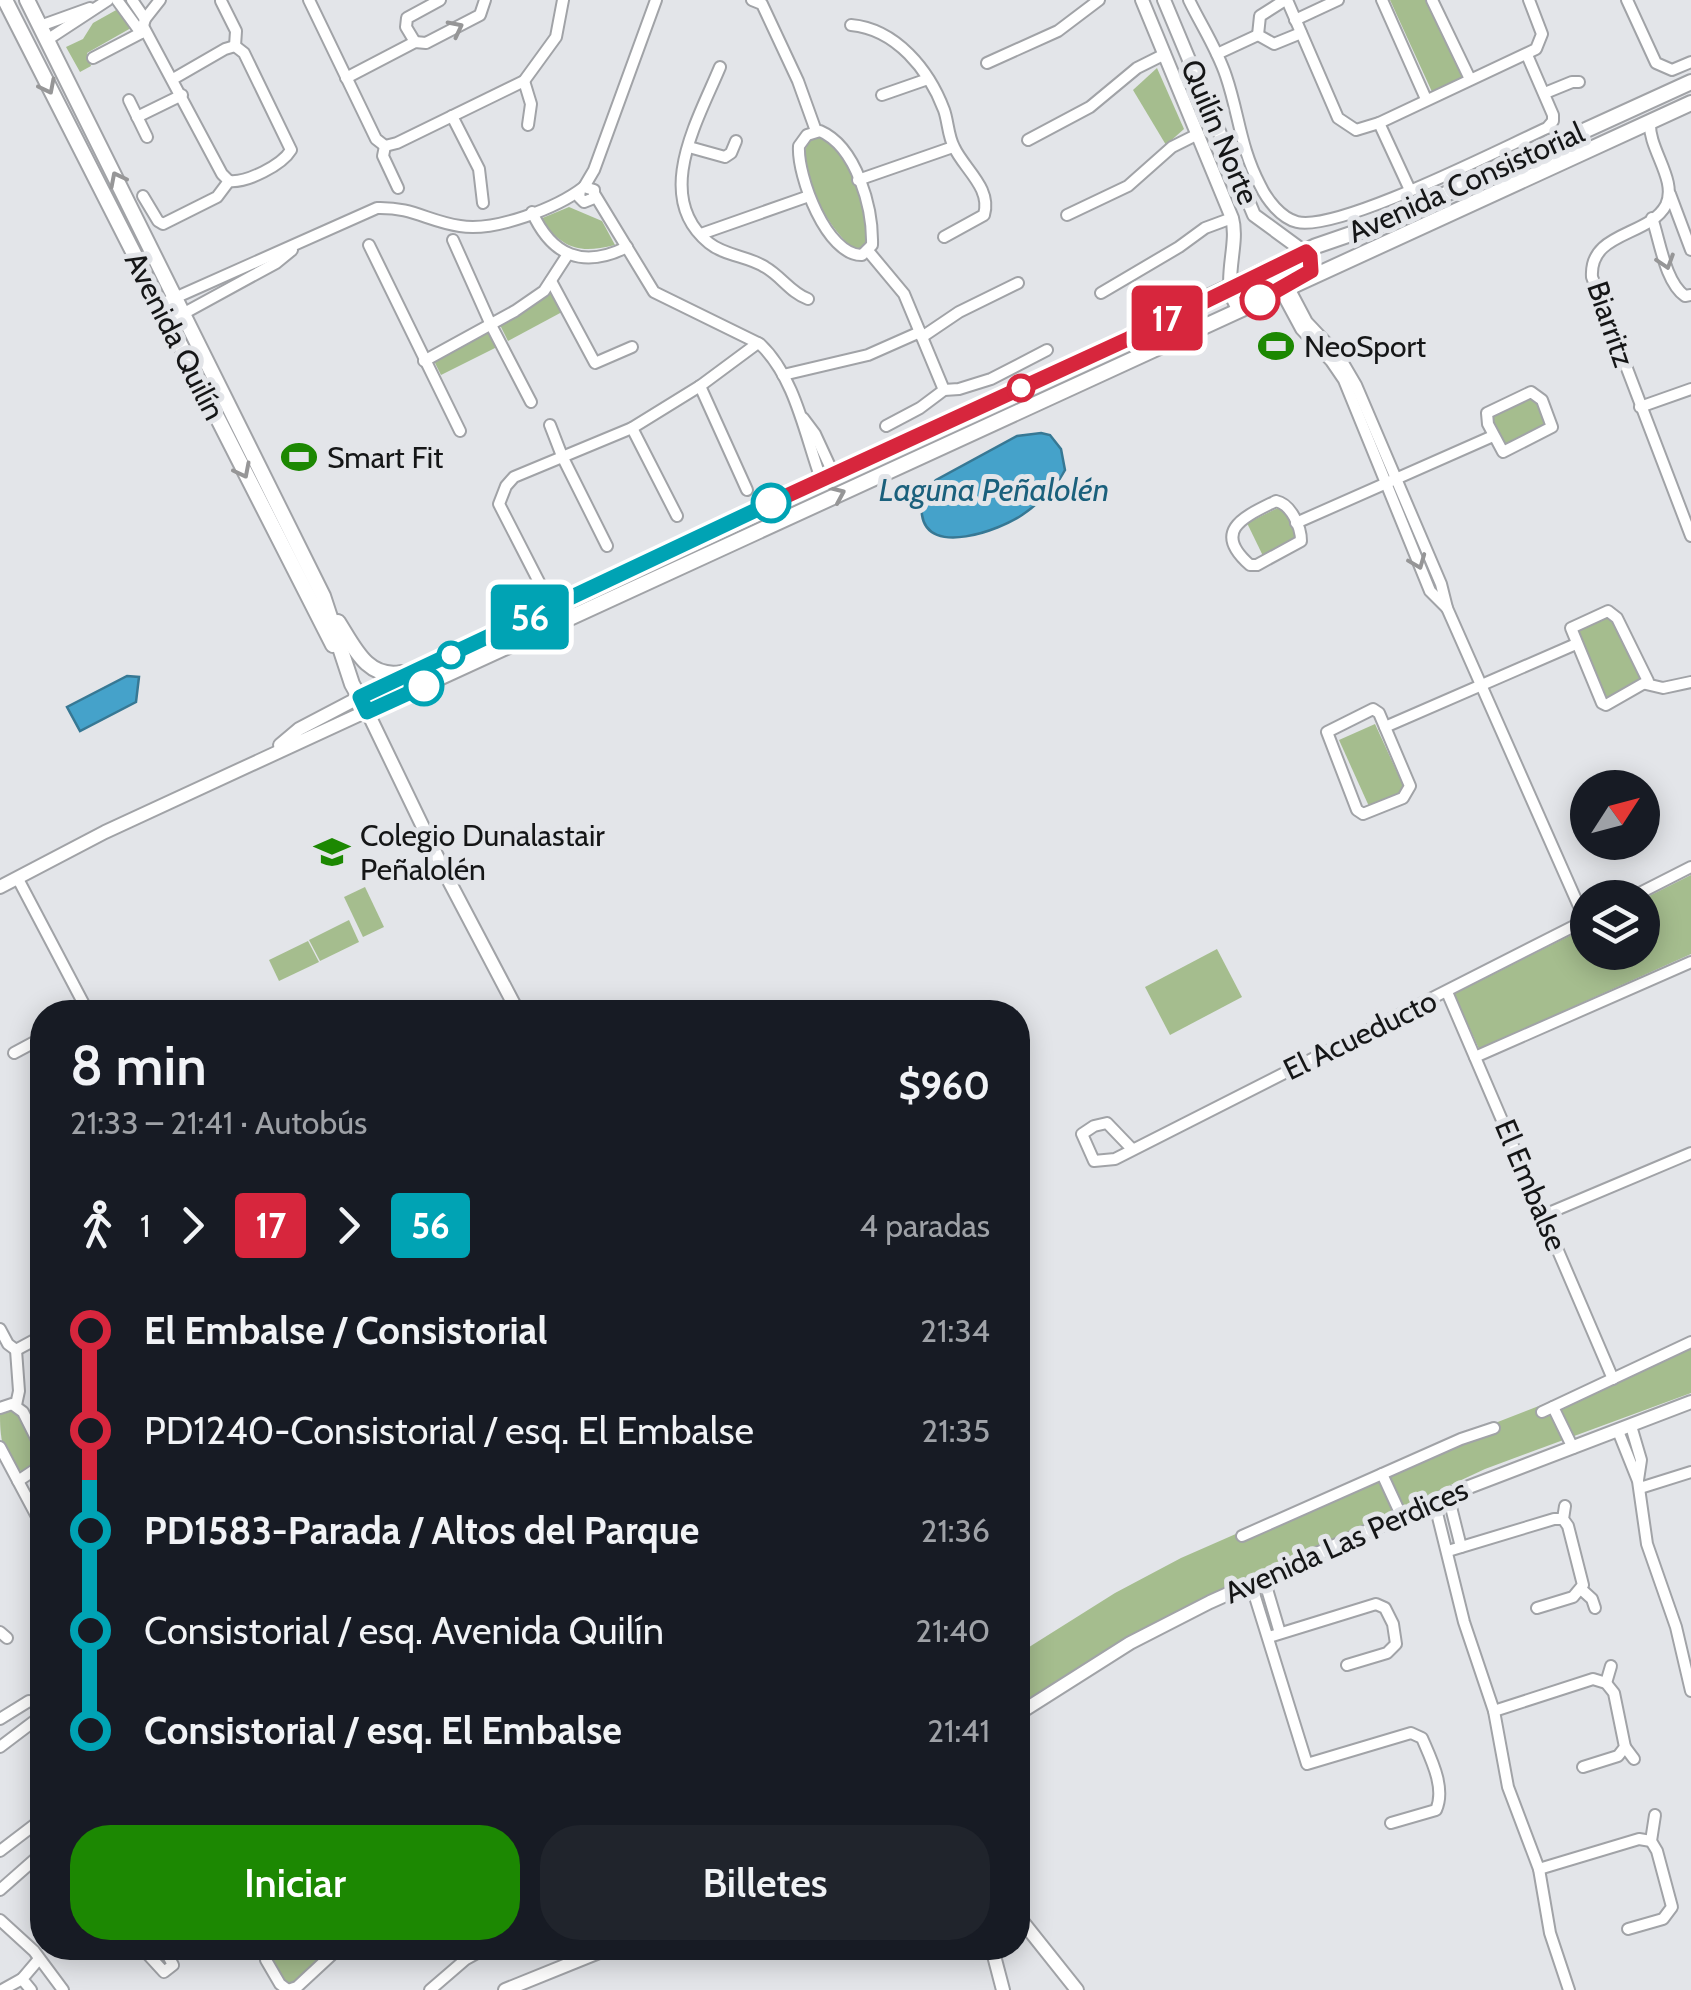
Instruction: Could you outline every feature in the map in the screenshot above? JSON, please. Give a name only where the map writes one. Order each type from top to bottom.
[{"type":"main road","name":"Avenida Quilín","points":[[4,0],[363,704]]},
{"type":"main road","name":"Avenida Quilín","points":[[26,0],[325,601],[347,670]]},
{"type":"main road","name":"Avenida Consistorial","points":[[363,704],[417,671],[827,476],[1128,339],[1231,286],[1380,224],[1691,82]]},
{"type":"main road","name":"Avenida Consistorial","points":[[363,704],[609,600],[1691,103]]},
{"type":"main road","points":[[959,416],[956,429],[967,436]]},
{"type":"main road","points":[[602,583],[601,593],[609,600]]},
{"type":"main road","points":[[325,601],[370,667],[393,675],[417,671]]},
{"type":"main road","points":[[553,606],[559,613],[558,623]]},
{"type":"street","points":[[44,33],[108,0]]},
{"type":"street","points":[[117,0],[143,26]]},
{"type":"street","points":[[132,0],[222,174],[229,181],[241,181],[286,158],[291,150],[244,53],[236,46],[236,31],[220,1]]},
{"type":"street","points":[[93,58],[143,26],[160,0]]},
{"type":"street","points":[[309,0],[376,140],[385,146],[524,81],[556,37],[563,0]]},
{"type":"street","points":[[415,42],[406,27],[407,18],[440,0]]},
{"type":"street","points":[[346,78],[415,42],[426,43],[480,16],[485,0]]},
{"type":"street","points":[[587,194],[656,0]]},
{"type":"street","points":[[986,64],[1058,31],[1099,0]]},
{"type":"street","name":"Quilín Norte","points":[[1142,0],[1232,218],[1236,240],[1232,301],[1240,309]]},
{"type":"street","name":"Quilín Norte","points":[[1164,0],[1246,200],[1264,224],[1306,252]]},
{"type":"street","points":[[1189,0],[1217,54],[1233,98],[1240,138],[1261,188],[1276,209],[1292,221],[1310,224],[1346,216],[1547,128],[1553,115],[1527,55]]},
{"type":"street","points":[[1258,34],[1260,16],[1286,0],[1338,118],[1356,130],[1527,55],[1541,44],[1542,34],[1529,0]]},
{"type":"street","points":[[1295,20],[1338,0]]},
{"type":"street","points":[[1382,0],[1426,100]]},
{"type":"street","points":[[1432,0],[1470,80]]},
{"type":"street","points":[[1628,0],[1656,63],[1672,70],[1691,62]]},
{"type":"street","points":[[760,1],[798,81],[816,131],[835,140],[858,180],[872,230],[869,252],[898,286],[944,390]]},
{"type":"street","points":[[851,26],[875,30],[916,61],[944,111],[953,147],[975,177],[986,209],[977,222],[944,237]]},
{"type":"street","points":[[1258,34],[1274,44],[1301,33]]},
{"type":"street","points":[[1217,54],[1258,34]]},
{"type":"street","points":[[174,79],[225,48],[236,46]]},
{"type":"street","points":[[1028,140],[1090,107],[1146,62],[1166,54]]},
{"type":"street","points":[[720,67],[689,147],[680,198],[700,234],[718,248],[765,266],[808,300]]},
{"type":"street","points":[[882,94],[928,79]]},
{"type":"street","points":[[524,81],[531,104],[528,126]]},
{"type":"street","points":[[1544,93],[1579,82]]},
{"type":"street","points":[[137,117],[182,95]]},
{"type":"street","points":[[129,100],[147,136]]},
{"type":"street","points":[[452,116],[479,169],[483,203]]},
{"type":"street","points":[[1650,122],[1652,143],[1691,250]]},
{"type":"street","points":[[1379,123],[1410,190]]},
{"type":"street","points":[[1632,130],[1652,143]]},
{"type":"street","points":[[816,131],[799,146],[799,164],[809,196],[824,224],[844,248],[855,256],[869,252]]},
{"type":"street","points":[[1068,215],[1128,186],[1172,147],[1198,134]]},
{"type":"street","points":[[689,147],[725,157],[732,153],[736,142]]},
{"type":"street","points":[[385,146],[383,156],[398,188]]},
{"type":"street","points":[[858,180],[953,147]]},
{"type":"street","points":[[144,231],[217,197],[229,181]]},
{"type":"street","name":"Biarritz","points":[[1669,191],[1664,209],[1604,246],[1591,266],[1691,535]]},
{"type":"street","points":[[159,304],[377,208],[402,207],[462,227],[485,227],[587,194]]},
{"type":"street","points":[[587,194],[605,212],[654,292],[758,343],[774,357],[800,414],[815,434],[827,476]]},
{"type":"street","points":[[143,196],[159,223]]},
{"type":"street","points":[[700,234],[809,196]]},
{"type":"street","points":[[532,212],[548,240],[568,254],[586,259],[607,257],[627,247]]},
{"type":"street","points":[[1101,293],[1205,228],[1232,218]]},
{"type":"street","points":[[1652,218],[1673,282],[1679,292],[1691,294]]},
{"type":"street","points":[[452,240],[531,402]]},
{"type":"street","points":[[369,245],[460,431]]},
{"type":"street","points":[[168,322],[276,263],[296,246]]},
{"type":"street","points":[[1306,252],[1312,260],[1311,271],[1284,288],[1301,329],[1340,373],[1392,481],[1430,592],[1446,608],[1570,885]]},
{"type":"street","points":[[424,362],[544,291],[568,254]]},
{"type":"street","points":[[232,272],[238,284]]},
{"type":"street","points":[[552,281],[595,364],[632,347]]},
{"type":"street","points":[[783,376],[868,355],[921,334],[1018,283]]},
{"type":"street","points":[[539,582],[499,504],[506,486],[514,478],[632,428],[700,386],[758,343]]},
{"type":"street","points":[[886,426],[944,390],[991,379],[1047,350]]},
{"type":"street","points":[[700,386],[748,490]]},
{"type":"street","points":[[1640,406],[1691,389]]},
{"type":"street","points":[[1536,393],[1552,422],[1549,430],[1503,452],[1494,436],[1488,413],[1536,393]]},
{"type":"street","points":[[550,426],[606,546]]},
{"type":"street","points":[[632,428],[677,516]]},
{"type":"street","points":[[1296,522],[1494,436]]},
{"type":"street","points":[[1276,501],[1288,507],[1296,522],[1301,541],[1257,565],[1243,560],[1232,538],[1232,528],[1239,520],[1276,501]]},
{"type":"street","points":[[1608,611],[1614,613],[1646,674],[1646,684],[1612,705],[1602,703],[1571,633],[1574,624],[1608,611]]},
{"type":"street","points":[[1385,728],[1576,644]]},
{"type":"street","points":[[1646,684],[1662,688],[1691,683],[1689,665]]},
{"type":"street","name":"Avenida Consistorial","points":[[0,887],[363,704]]},
{"type":"street","name":"Avenida Quilín","points":[[363,704],[512,1000]]},
{"type":"street","points":[[1372,709],[1385,728],[1410,786],[1409,793],[1363,814],[1357,810],[1327,732],[1372,709]]},
{"type":"street","points":[[1660,882],[1691,866]]},
{"type":"street","points":[[18,879],[82,1000]]},
{"type":"street","name":"El Acueducto","points":[[1132,1149],[1107,1124],[1082,1134],[1094,1161],[1115,1159],[1570,928]]},
{"type":"street","points":[[1474,1057],[1691,962]]},
{"type":"street","name":"El Embalse","points":[[1446,992],[1613,1379]]},
{"type":"street","points":[[14,1053],[30,1044]]},
{"type":"street","points":[[1544,1215],[1691,1153]]},
{"type":"street","points":[[0,1330],[16,1350],[16,1405]]},
{"type":"street","points":[[16,1350],[30,1342]]},
{"type":"street","points":[[1572,1448],[1547,1409],[1691,1342]]},
{"type":"street","name":"Avenida Las Perdices","points":[[1030,1706],[1130,1643],[1257,1581],[1441,1498],[1572,1448],[1624,1433],[1691,1402]]},
{"type":"street","points":[[0,1408],[16,1405]]},
{"type":"street","points":[[16,1405],[30,1426]]},
{"type":"street","points":[[1242,1536],[1494,1428]]},
{"type":"street","points":[[1624,1433],[1639,1484],[1647,1544],[1687,1648],[1691,1691]]},
{"type":"street","points":[[1624,1433],[1641,1460],[1639,1484]]},
{"type":"street","points":[[0,1447],[30,1504]]},
{"type":"street","points":[[1639,1484],[1691,1472]]},
{"type":"street","points":[[18,1481],[30,1474]]},
{"type":"street","points":[[1382,1474],[1401,1515]]},
{"type":"street","points":[[1441,1498],[1461,1547]]},
{"type":"street","points":[[1441,1498],[1464,1622],[1494,1711],[1508,1787],[1539,1870],[1550,1933],[1569,1990]]},
{"type":"street","points":[[1563,1520],[1565,1506]]},
{"type":"street","points":[[1448,1551],[1554,1518],[1563,1520],[1583,1577],[1582,1589],[1570,1599],[1537,1608]]},
{"type":"street","points":[[1257,1581],[1308,1764],[1411,1732],[1422,1738],[1434,1766],[1440,1800],[1436,1810],[1391,1823]]},
{"type":"street","points":[[1582,1589],[1595,1608]]},
{"type":"street","points":[[1274,1635],[1376,1604],[1385,1608],[1396,1644],[1387,1653],[1347,1665]]},
{"type":"street","points":[[1606,1683],[1610,1666]]},
{"type":"street","points":[[1494,1711],[1593,1680],[1606,1683],[1614,1693],[1626,1746],[1634,1759]]},
{"type":"street","points":[[0,1719],[30,1702]]},
{"type":"street","points":[[0,1747],[30,1724]]},
{"type":"street","points":[[1583,1767],[1618,1756],[1626,1746]]},
{"type":"street","points":[[1651,1841],[1655,1815]]},
{"type":"street","points":[[0,1852],[30,1828]]},
{"type":"street","points":[[1539,1870],[1639,1839],[1651,1841],[1656,1846],[1676,1913],[1628,1929]]},
{"type":"street","points":[[0,1890],[30,1864]]},
{"type":"street","points":[[0,1920],[30,1950]]},
{"type":"street","points":[[1030,1931],[1077,1990]]},
{"type":"street","points":[[2,1990],[22,1978],[38,1960]]},
{"type":"street","points":[[40,1960],[63,1990]]},
{"type":"street","points":[[153,1960],[164,1972],[172,1966],[169,1960]]},
{"type":"street","points":[[266,1960],[288,1990],[297,1987],[326,1960]]},
{"type":"street","points":[[430,1990],[465,1960]]},
{"type":"street","points":[[505,1990],[574,1960]]},
{"type":"street","points":[[995,1960],[1002,1990]]},
{"type":"street","points":[[22,1978],[31,1990]]},
{"type":"green space","points":[[1390,0],[1427,0],[1463,79],[1433,94]]},
{"type":"green space","points":[[118,9],[131,28],[87,53],[91,66],[80,72],[66,47],[83,39],[93,23]]},
{"type":"green space","points":[[1157,68],[1184,129],[1166,145],[1133,90]]},
{"type":"green space","points":[[814,137],[837,150],[854,180],[869,244],[860,252],[838,232],[816,198],[805,162],[806,147]]},
{"type":"green space","points":[[569,207],[602,221],[615,245],[573,247],[540,219]]},
{"type":"green space","points":[[548,292],[553,293],[562,312],[508,341],[500,325]]},
{"type":"green space","points":[[486,332],[497,347],[441,375],[434,361]]},
{"type":"green space","points":[[1537,396],[1552,426],[1505,449],[1491,418]]},
{"type":"green space","points":[[1284,505],[1301,540],[1264,558],[1247,523]]},
{"type":"green space","points":[[1614,611],[1647,680],[1607,699],[1574,631]]},
{"type":"green space","points":[[1375,724],[1408,796],[1372,813],[1339,740]]},
{"type":"green space","points":[[1691,875],[1691,954],[1660,968],[1660,890]]},
{"type":"green space","points":[[365,887],[384,927],[363,937],[344,897]]},
{"type":"green space","points":[[349,920],[359,942],[320,961],[309,940]]},
{"type":"green space","points":[[1570,936],[1570,970],[1655,970],[1479,1049],[1454,994]]},
{"type":"green space","points":[[308,941],[319,962],[279,981],[269,960]]},
{"type":"green space","points":[[1217,949],[1242,997],[1170,1035],[1145,987]]},
{"type":"green space","points":[[1691,1347],[1691,1393],[1485,1469],[1202,1601],[1030,1704],[1030,1646],[1115,1593],[1181,1558],[1441,1444]]},
{"type":"green space","points":[[9,1408],[19,1413],[30,1434],[30,1468],[23,1472],[10,1462],[3,1447],[0,1413]]},
{"type":"green space","points":[[271,1960],[320,1960],[291,1986]]},
{"type":"water","name":"Laguna Peñalolén","points":[[1050,435],[1061,449],[1065,470],[1034,506],[982,533],[950,537],[927,528],[922,505],[936,480],[1017,436]]},
{"type":"water","points":[[127,676],[139,677],[136,702],[80,731],[67,707]]},
{"type":"bus line","name":"17","points":[[771,503],[1128,339],[1306,252],[1310,256],[1311,271],[1260,300]]},
{"type":"bus line","name":"56","points":[[424,686],[367,712],[360,697],[771,503]]},
{"type":"place","name":"NeoSport","points":[[1276,346]]},
{"type":"place","name":"Smart Fit","points":[[299,457]]},
{"type":"place","name":"Colegio Dunalastair Peñalolén","points":[[332,852]]}]
